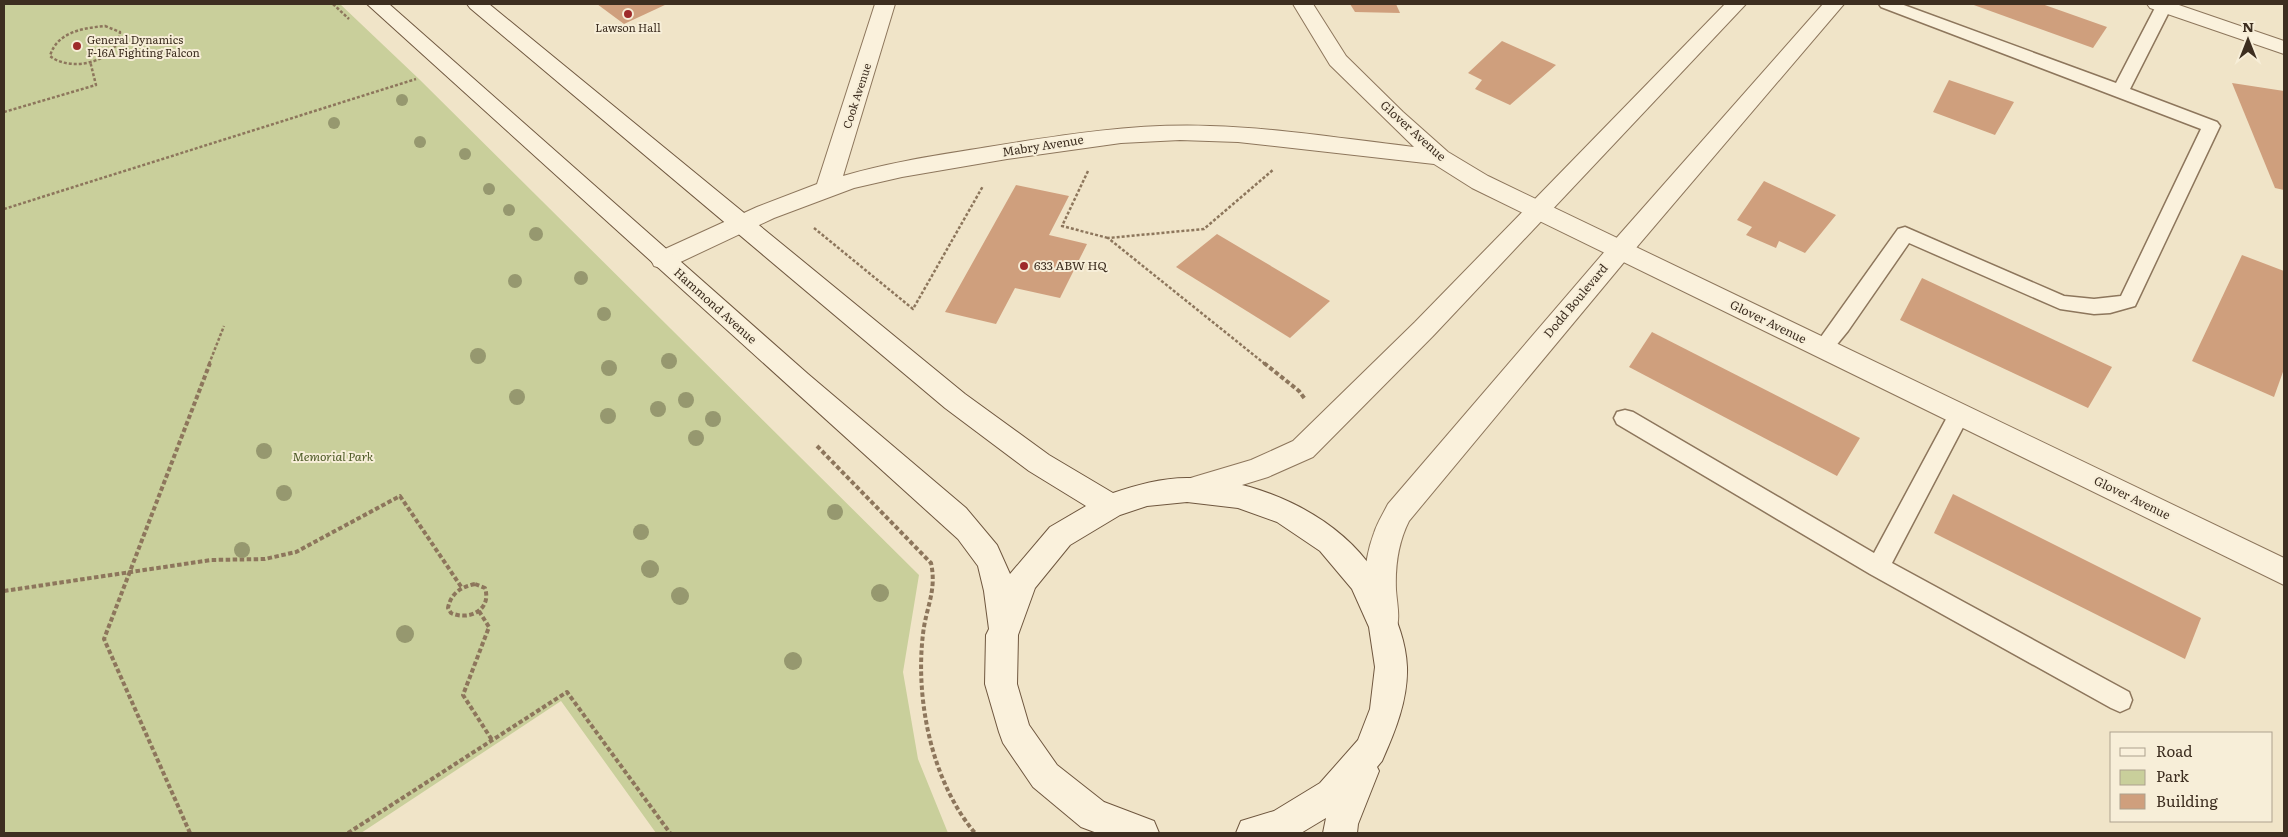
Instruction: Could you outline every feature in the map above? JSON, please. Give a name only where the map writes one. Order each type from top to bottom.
[{"type":"street","name":"Hammond Avenue","points":[[377,4],[663,260],[956,517],[979,540],[995,567],[1001,600],[1001,684],[1003,692],[1016,732],[1044,776]]},
{"type":"street","points":[[477,4],[956,401],[1039,462],[1110,506]]},
{"type":"street","name":"Cook Avenue","points":[[827,188],[884,4]]},
{"type":"street","name":"Glover Avenue","points":[[1304,4],[1338,60],[1395,117],[1440,157],[1480,182],[2284,572]]},
{"type":"street","points":[[1002,635],[1022,581],[1060,536],[1110,506],[1147,494],[1187,490],[1258,469],[1303,449],[1424,329],[1736,4]]},
{"type":"street","name":"Dodd Boulevard","points":[[1384,627],[1380,596],[1383,559],[1388,534],[1398,513],[1620,249],[1834,4]]},
{"type":"street","points":[[2162,5],[2284,48]]},
{"type":"street","name":"Mabry Avenue","points":[[663,260],[827,188],[858,179],[954,160],[1071,140],[1208,133],[1307,141],[1440,157]]},
{"type":"street","points":[[1187,490],[1239,496],[1287,513],[1330,542],[1363,580],[1384,627],[1391,667],[1386,709],[1341,824],[1340,833]]},
{"type":"street","points":[[1253,833],[1280,827],[1332,795],[1370,750]]},
{"type":"street","points":[[1044,776],[1088,833]]},
{"type":"street","points":[[1044,776],[1093,814],[1142,833]]},
{"type":"lane","points":[[1823,348],[1841,326],[1905,234],[2060,302],[2085,308],[2108,308],[2128,301],[2211,126],[1887,4]]},
{"type":"lane","points":[[2120,91],[2162,5]]},
{"type":"lane","points":[[1878,567],[1959,414]]},
{"type":"lane","points":[[1625,418],[1878,567],[2120,700]]},
{"type":"path","points":[[333,4],[354,23]]},
{"type":"path","points":[[105,26],[120,32],[119,44],[102,56],[90,61],[79,64],[59,64],[50,56],[50,50],[61,39],[81,29],[105,26]]},
{"type":"path","points":[[4,112],[96,85],[90,61]]},
{"type":"path","points":[[409,73],[423,86]]},
{"type":"path","points":[[4,209],[416,79]]},
{"type":"path","points":[[1104,137],[1062,226],[1108,238],[1204,229],[1307,141]]},
{"type":"path","points":[[785,205],[913,309],[984,185]]},
{"type":"path","points":[[1108,238],[1299,391],[1308,403]]},
{"type":"path","points":[[190,833],[104,639],[224,326]]},
{"type":"path","points":[[814,442],[931,563],[934,577],[933,594],[923,634],[922,699],[931,747],[960,815],[975,833]]},
{"type":"path","points":[[4,591],[211,560],[265,559],[296,552],[400,496],[462,588]]},
{"type":"path","points":[[475,584],[485,588],[488,596],[487,601],[479,611],[461,617],[451,613],[448,603],[456,592],[475,584]]},
{"type":"path","points":[[479,611],[489,627],[463,695],[492,740]]},
{"type":"path","points":[[348,833],[567,692],[670,833]]},
{"type":"green space","name":"Memorial Park","points":[[4,4],[340,4],[419,79],[919,575],[903,672],[918,759],[948,833],[656,833],[561,701],[361,833],[4,833]]},
{"type":"building","name":"Lawson Hall","points":[[597,4],[667,4],[624,24]]},
{"type":"building","points":[[1350,4],[1396,4],[1400,13],[1355,12]]},
{"type":"building","points":[[1971,4],[2042,4],[2107,27],[2093,48]]},
{"type":"building","points":[[1502,41],[1556,65],[1510,105],[1475,89],[1482,80],[1468,73]]},
{"type":"building","points":[[1949,80],[2014,102],[1995,135],[1933,112]]},
{"type":"building","points":[[2232,83],[2284,91],[2284,190],[2275,188]]},
{"type":"building","points":[[1764,181],[1836,215],[1805,253],[1779,241],[1776,248],[1746,235],[1752,227],[1737,220]]},
{"type":"building","name":"633 ABW HQ","points":[[1016,185],[1069,196],[1049,235],[1087,244],[1060,298],[1015,288],[996,324],[945,312]]},
{"type":"building","points":[[1217,234],[1330,301],[1290,338],[1176,267]]},
{"type":"building","points":[[2242,255],[2284,271],[2284,369],[2274,397],[2192,361]]},
{"type":"building","points":[[1922,278],[2112,367],[2088,408],[1900,320]]},
{"type":"building","points":[[1652,332],[1860,438],[1837,476],[1629,367]]},
{"type":"building","points":[[1953,494],[2201,618],[2185,659],[1934,533]]},
{"type":"place","name":"Lawson Hall","points":[[628,14]]},
{"type":"place","name":"General Dynamics F-16A Fighting Falcon","points":[[77,46]]},
{"type":"place","name":"633 ABW HQ","points":[[1024,266]]}]
